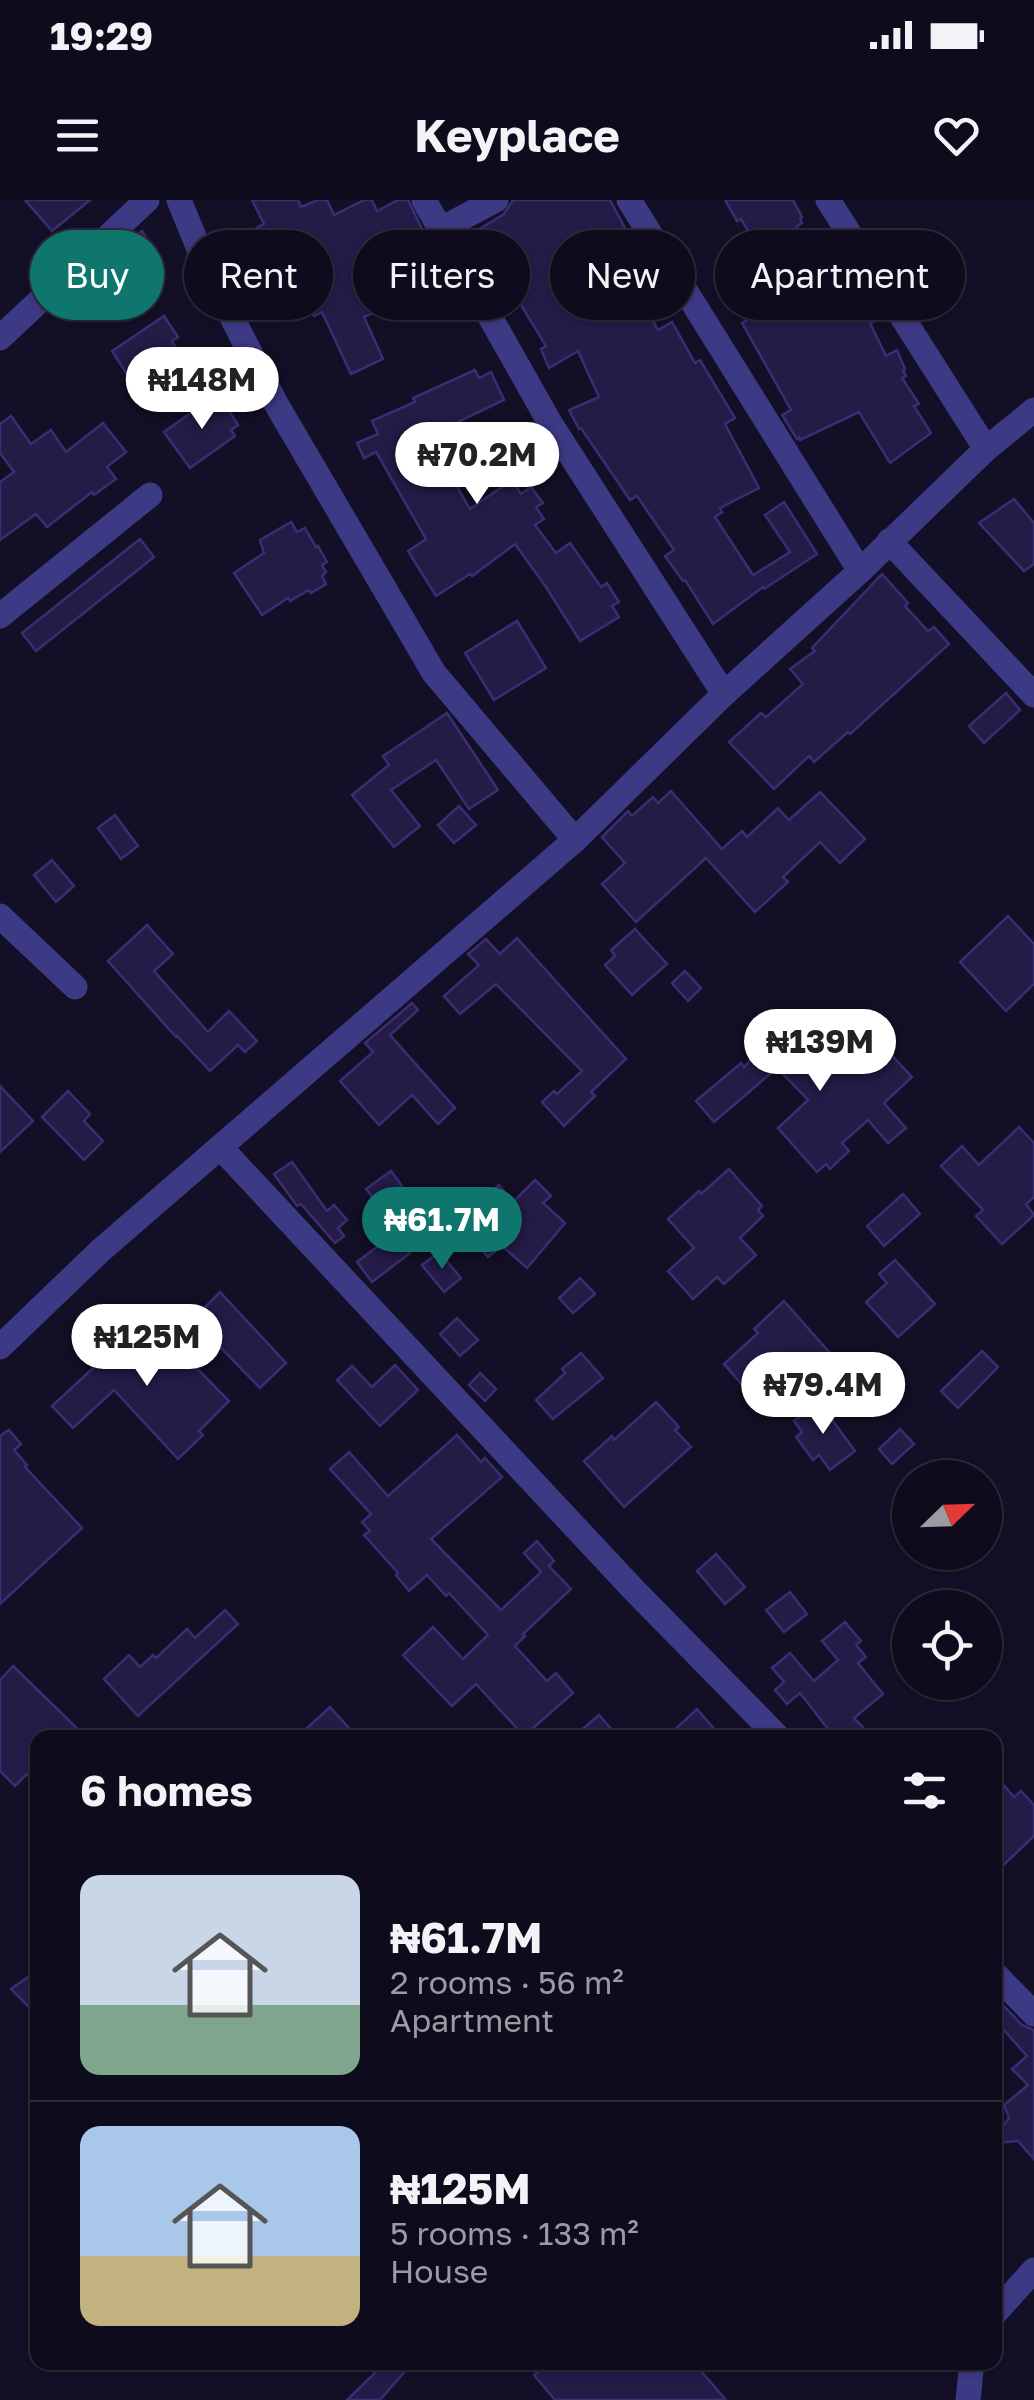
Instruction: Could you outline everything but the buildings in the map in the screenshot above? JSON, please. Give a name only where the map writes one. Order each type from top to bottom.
[{"type":"street","points":[[0,338],[147,200]]},
{"type":"street","points":[[179,200],[206,266],[275,402],[434,673],[575,840]]},
{"type":"street","points":[[424,200],[550,423],[724,694]]},
{"type":"street","points":[[441,229],[496,200]]},
{"type":"street","points":[[629,200],[860,571]]},
{"type":"street","points":[[828,200],[986,449]]},
{"type":"street","points":[[0,1347],[100,1251],[575,840],[724,694],[860,571],[986,449],[1034,410]]},
{"type":"street","points":[[0,616],[150,495]]},
{"type":"street","points":[[888,541],[1034,696]]},
{"type":"street","points":[[0,916],[75,987]]},
{"type":"street","points":[[220,1147],[633,1589],[771,1730]]},
{"type":"street","points":[[1002,1981],[1034,2014]]},
{"type":"street","points":[[1002,2305],[1034,2270]]},
{"type":"street","points":[[968,2400],[971,2370]]}]
